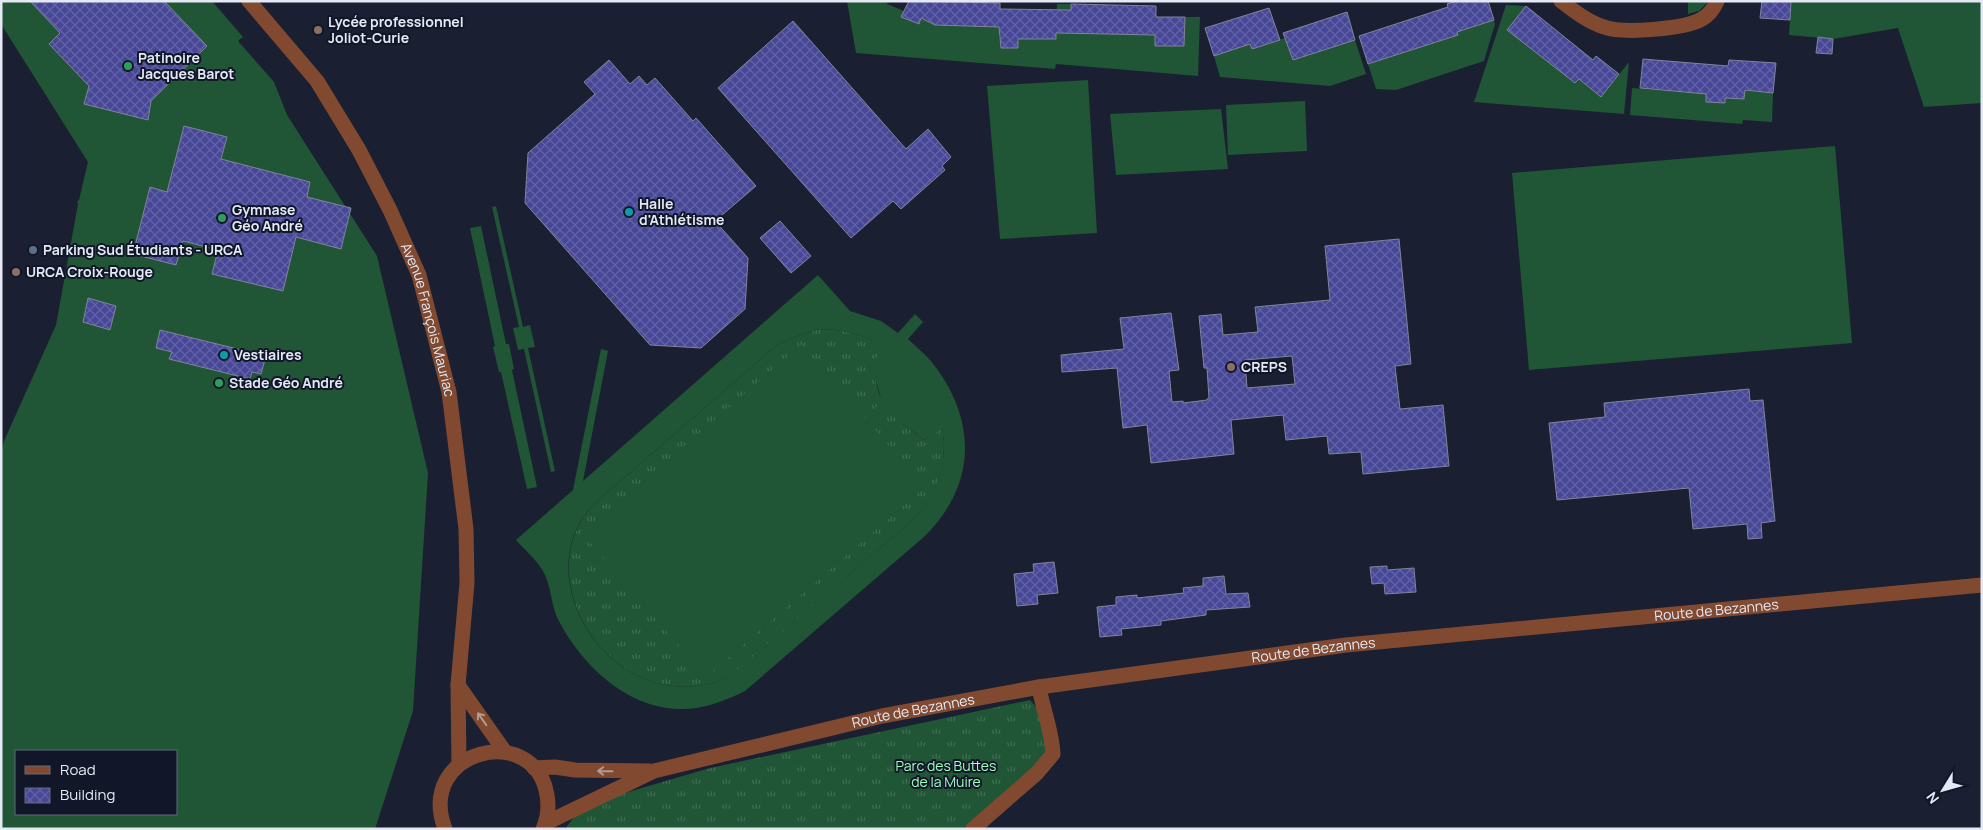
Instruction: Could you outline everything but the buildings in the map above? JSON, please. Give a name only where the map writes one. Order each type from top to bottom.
[{"type":"street","name":"Avenue François Mauriac","points":[[249,1],[317,81],[360,150],[390,210],[419,275],[449,392],[466,529],[467,583],[458,685],[459,764]]},
{"type":"street","points":[[1561,1],[1596,25],[1616,31],[1629,31],[1647,30],[1700,20],[1712,10],[1717,1]]},
{"type":"street","name":"Route de Bezannes","points":[[544,826],[654,771],[882,716],[1040,687],[1346,645],[1982,585]]},
{"type":"street","points":[[458,685],[505,752]]},
{"type":"street","points":[[973,829],[1037,773],[1053,754],[1052,738],[1042,707],[1040,687]]},
{"type":"street","points":[[441,825],[440,802],[449,774],[459,764],[473,755],[489,751],[505,752],[518,756],[534,768],[546,788],[548,806],[544,826]]},
{"type":"street","name":"Route de Bezannes","points":[[534,768],[654,771]]},
{"type":"green space","name":"Stade Géo André","points":[[1,1],[212,1],[243,37],[238,41],[274,82],[287,115],[377,256],[428,473],[413,711],[375,829],[1,829],[1,453],[4,441],[56,325],[77,202],[88,162],[1,24]]},
{"type":"green space","points":[[847,1],[888,1],[887,4],[904,11],[902,17],[918,24],[921,18],[939,26],[950,1],[954,1],[999,27],[1001,48],[1018,48],[1018,38],[1056,39],[1057,4],[1071,4],[1070,33],[1155,35],[1155,46],[1184,46],[1185,17],[1200,17],[1198,76],[1056,64],[1055,69],[856,53]]},
{"type":"green space","points":[[1688,1],[1709,1],[1699,11],[1688,14]]},
{"type":"green space","points":[[1791,1],[1982,1],[1982,103],[1924,107],[1898,28],[1833,39],[1789,35]]},
{"type":"green space","points":[[1506,5],[1526,6],[1530,47],[1575,83],[1579,79],[1601,97],[1629,62],[1624,114],[1474,102]]},
{"type":"green space","points":[[1494,20],[1495,24],[1484,61],[1396,90],[1376,89],[1368,64],[1457,35],[1457,32]]},
{"type":"green space","points":[[1285,38],[1293,60],[1355,40],[1366,74],[1330,86],[1220,77],[1214,56],[1250,44],[1252,49]]},
{"type":"green space","points":[[1088,80],[1097,233],[1000,239],[987,86]]},
{"type":"green space","points":[[1632,88],[1706,94],[1706,102],[1724,103],[1725,98],[1744,99],[1745,90],[1773,93],[1772,122],[1743,120],[1742,124],[1630,115]]},
{"type":"green space","points":[[1305,101],[1307,151],[1228,155],[1226,105]]},
{"type":"green space","points":[[1221,109],[1228,169],[1116,175],[1110,114]]},
{"type":"green space","points":[[1835,146],[1852,343],[1529,370],[1512,173]]},
{"type":"green space","points":[[496,206],[523,327],[530,325],[535,347],[528,348],[555,471],[551,472],[524,349],[518,350],[513,328],[519,327],[492,207]]},
{"type":"green space","points":[[481,226],[506,344],[509,344],[514,369],[512,370],[537,487],[527,489],[501,372],[499,372],[493,347],[495,346],[470,228]]},
{"type":"green space","points":[[818,275],[850,311],[881,321],[898,333],[915,314],[923,322],[908,339],[930,360],[945,382],[956,404],[963,427],[965,450],[962,472],[955,494],[942,516],[925,536],[745,691],[699,708],[663,707],[644,702],[626,694],[595,669],[581,655],[560,623],[543,571],[516,540],[573,490],[601,349],[608,351],[583,481]],"holes":[[[819,329],[862,336],[885,348],[853,384],[862,391],[875,377],[882,402],[874,409],[882,420],[890,414],[924,440],[942,429],[944,454],[939,478],[934,489],[921,511],[913,520],[732,674],[712,683],[688,687],[664,685],[640,677],[617,663],[598,645],[583,623],[573,599],[569,574],[570,549],[579,525],[595,503],[777,345],[791,338]]]},
{"type":"green space","points":[[819,329],[837,330],[854,334],[886,348],[878,366],[876,377],[877,388],[886,406],[899,421],[924,440],[942,428],[944,453],[935,489],[913,520],[736,672],[712,683],[688,687],[664,685],[640,677],[618,663],[599,645],[584,623],[574,599],[569,574],[571,549],[579,525],[595,503],[777,345],[791,338]]},
{"type":"green space","points":[[801,345],[925,487],[706,677],[583,534]]},
{"type":"green space","name":"Parc des Buttes de la Muire","points":[[1030,700],[1037,708],[1050,750],[1042,760],[966,829],[565,829],[574,817],[618,795],[710,768]]},
{"type":"place","name":"Lycée professionnel Joliot-Curie","points":[[318,30]]},
{"type":"place","name":"Patinoire Jacques Barot","points":[[128,66]]},
{"type":"place","name":"Halle d'Athlétisme","points":[[629,212]]},
{"type":"place","name":"Gymnase Géo André","points":[[222,218]]},
{"type":"place","name":"Parking Sud Étudiants - URCA","points":[[33,250]]},
{"type":"place","name":"URCA Croix-Rouge","points":[[16,272]]},
{"type":"place","name":"Vestiaires","points":[[224,355]]},
{"type":"place","name":"CREPS","points":[[1231,367]]},
{"type":"place","name":"Stade Géo André","points":[[219,383]]}]
